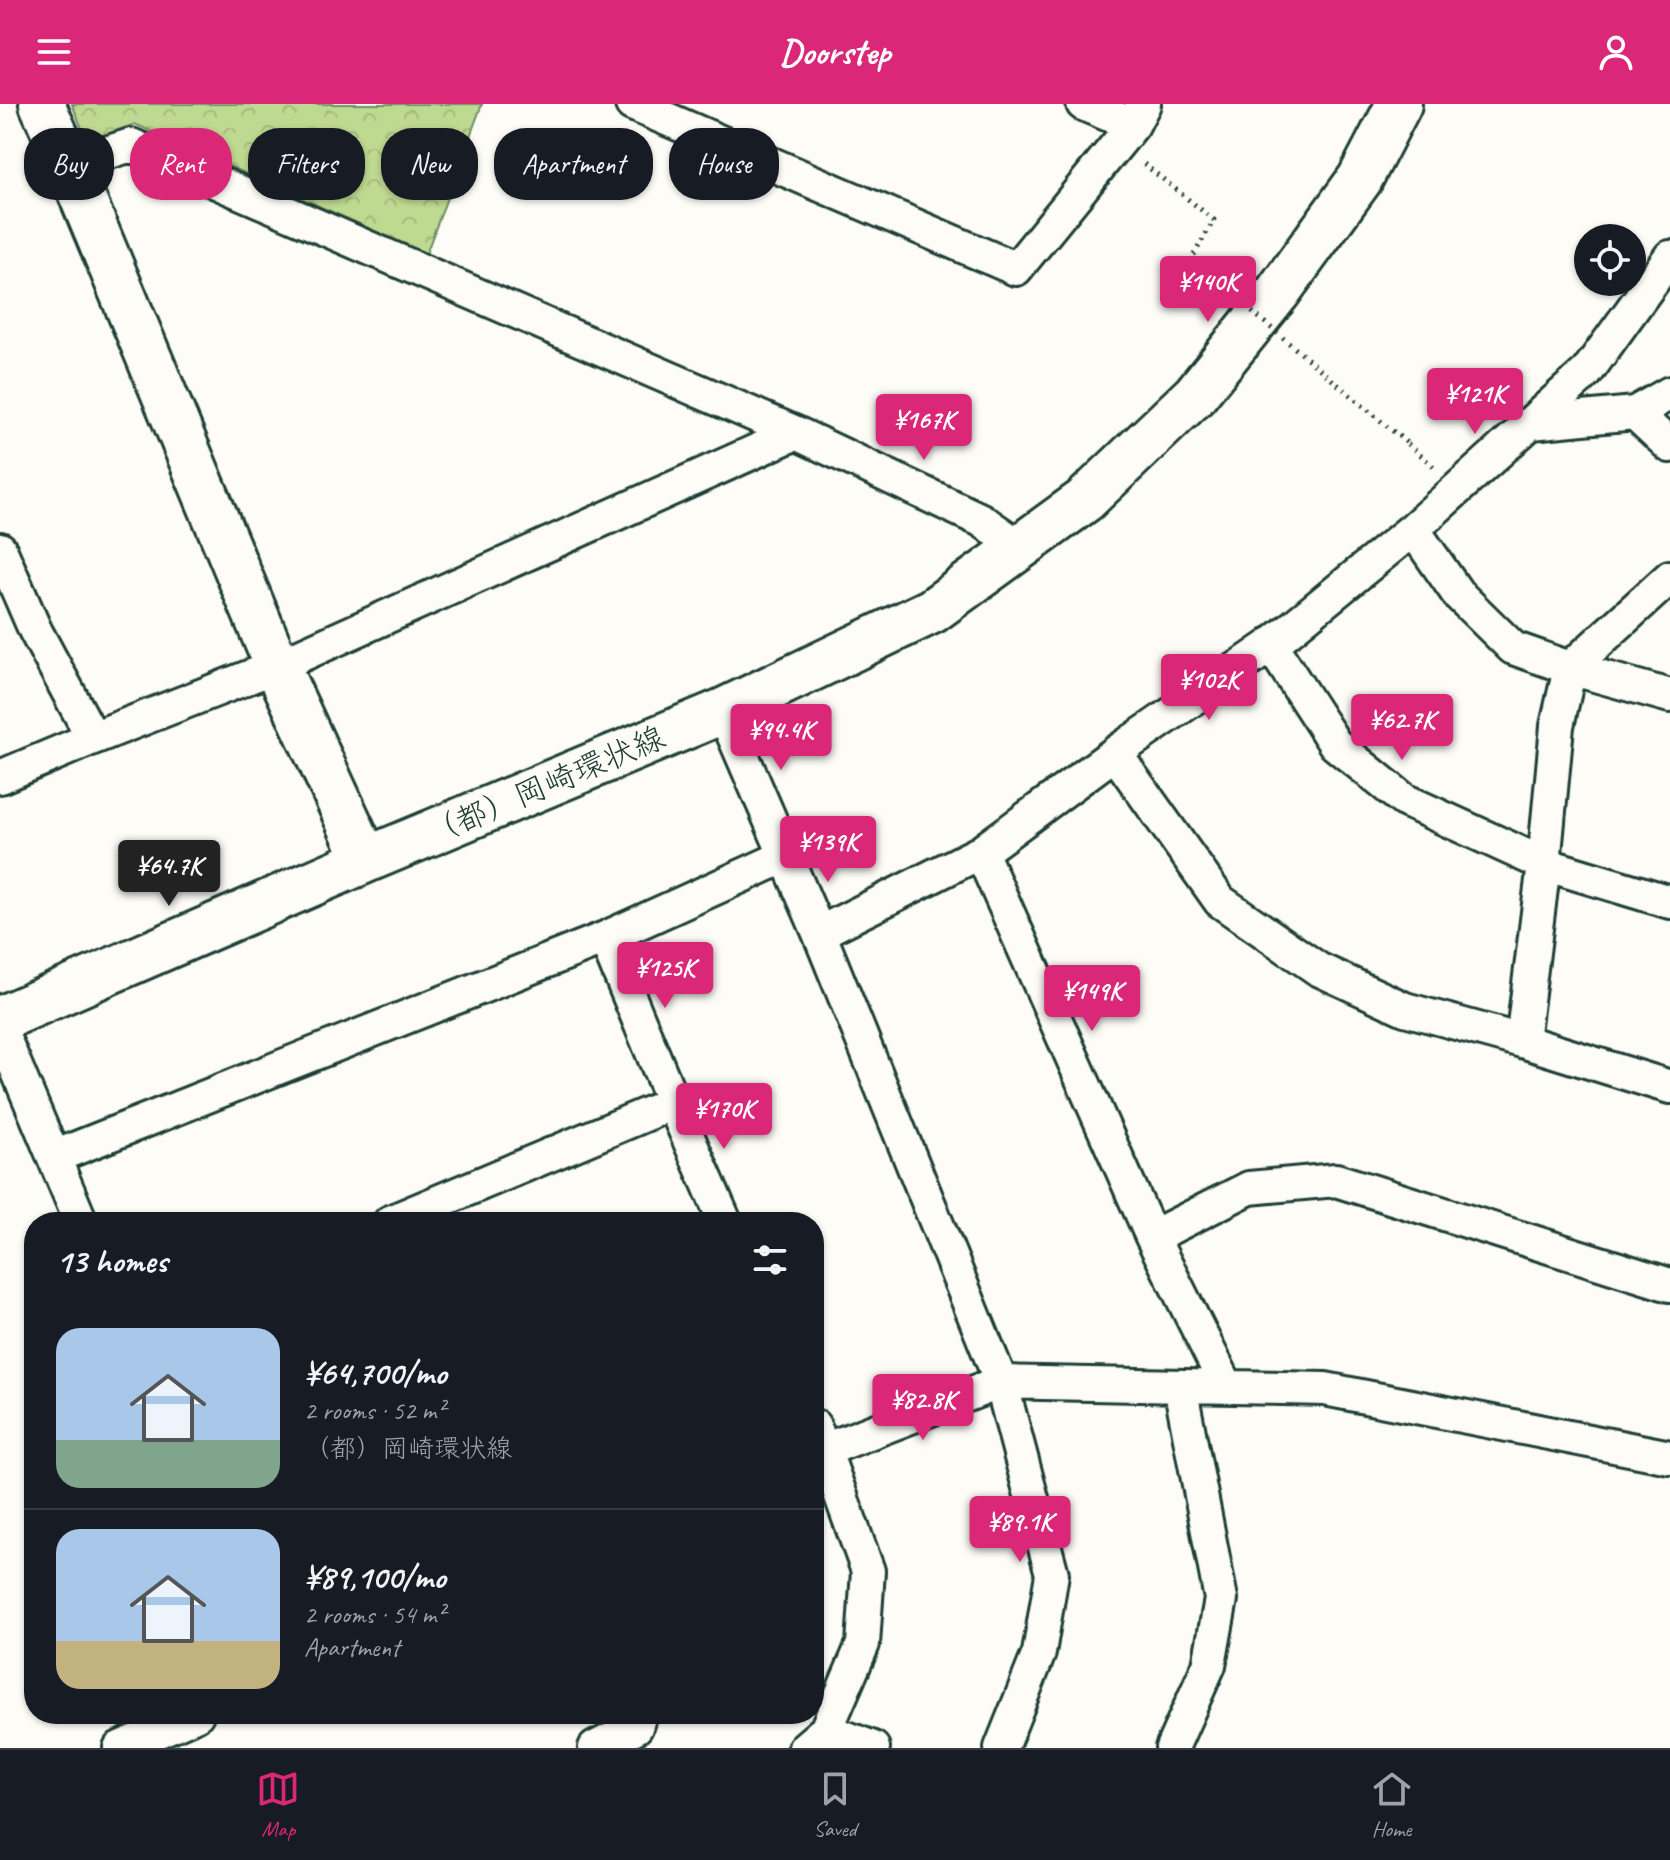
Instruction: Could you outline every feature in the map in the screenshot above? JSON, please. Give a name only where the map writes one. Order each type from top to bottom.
[{"type":"street","points":[[42,104],[53,128]]},
{"type":"street","points":[[632,104],[1016,269],[1131,124],[1083,104]]},
{"type":"street","name":"（都）岡崎環状線","points":[[0,1019],[366,860],[723,711],[932,611],[1085,500],[1195,395],[1278,292],[1360,179],[1399,104]]},
{"type":"street","points":[[114,150],[131,145],[796,433],[981,520],[1020,547]]},
{"type":"street","points":[[84,200],[277,666],[366,860]]},
{"type":"street","points":[[819,933],[981,852],[1115,753],[1271,645],[1413,529],[1587,372],[1670,257]]},
{"type":"street","points":[[1531,423],[1635,413],[1670,393]]},
{"type":"street","points":[[1635,413],[1670,446]]},
{"type":"street","points":[[0,777],[277,666],[796,433]]},
{"type":"street","points":[[1413,529],[1458,594],[1513,648],[1570,668],[1670,696]]},
{"type":"street","points":[[0,549],[35,630],[93,738]]},
{"type":"street","points":[[1522,1041],[1557,726],[1570,668],[1670,577]]},
{"type":"street","points":[[0,613],[35,630]]},
{"type":"street","points":[[1271,645],[1335,744],[1404,800],[1544,864],[1670,902]]},
{"type":"street","points":[[723,711],[819,933],[1001,1382],[1052,1574],[1039,1653],[1001,1748]]},
{"type":"street","points":[[1115,753],[1220,901],[1318,969],[1405,1009],[1670,1087]]},
{"type":"street","points":[[981,852],[1152,1237],[1227,1387]]},
{"type":"street","points":[[54,1157],[605,938],[786,856]]},
{"type":"street","points":[[605,938],[721,1212]]},
{"type":"street","points":[[0,1029],[77,1212]]},
{"type":"street","points":[[414,1212],[673,1103]]},
{"type":"street","points":[[1152,1237],[1249,1188],[1336,1180],[1670,1285]]},
{"type":"street","points":[[824,1441],[1001,1382],[1325,1389],[1670,1457]]},
{"type":"street","points":[[1172,1748],[1209,1665],[1221,1599],[1180,1386]]},
{"type":"street","points":[[824,1461],[868,1571],[863,1644],[824,1721]]},
{"type":"street","points":[[120,1748],[174,1724]]},
{"type":"street","points":[[595,1748],[637,1724]]},
{"type":"street","points":[[815,1739],[873,1748]]},
{"type":"path","points":[[1131,124],[1214,220],[1191,260],[1408,444]]},
{"type":"green space","points":[[72,104],[482,104],[473,128],[381,128],[381,200],[446,200],[426,254],[305,200],[365,200],[365,128],[248,128],[248,174],[232,167],[232,128],[144,128],[135,124],[114,131],[114,128],[82,128]]}]
